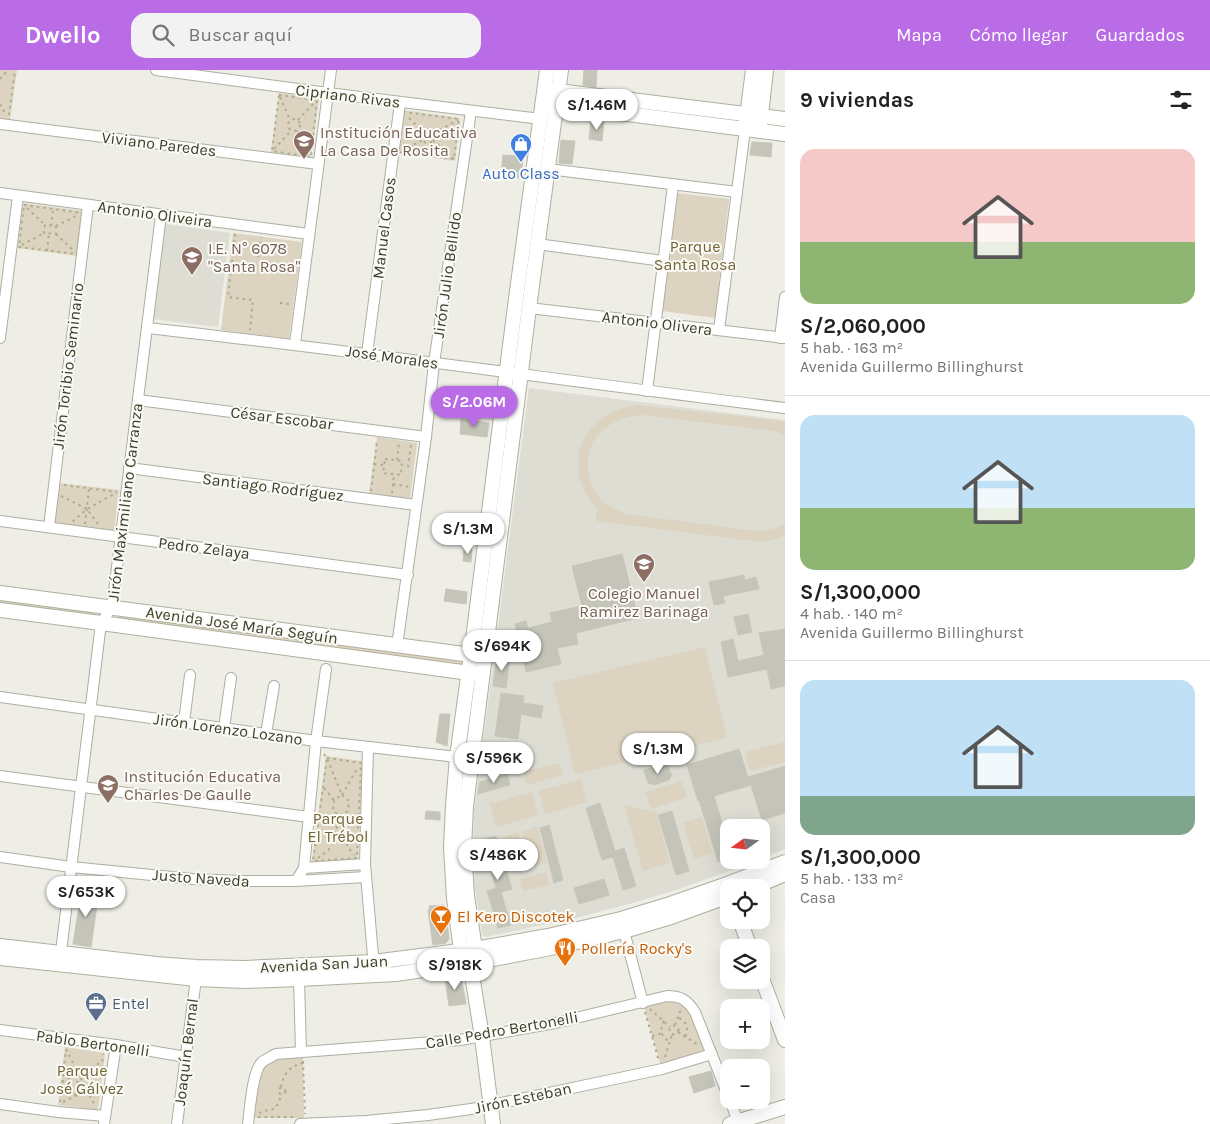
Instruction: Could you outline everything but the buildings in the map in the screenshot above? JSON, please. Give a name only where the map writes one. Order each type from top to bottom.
[{"type":"main road","points":[[475,962],[462,958],[454,898],[451,848],[453,806],[457,757],[478,656],[514,374],[529,308],[548,169],[551,97],[547,70]]},
{"type":"main road","points":[[514,374],[515,306],[541,119],[561,70]]},
{"type":"main road","points":[[753,70],[754,115]]},
{"type":"main road","points":[[752,131],[754,115],[766,70]]},
{"type":"main road","points":[[551,97],[785,119]]},
{"type":"main road","points":[[551,97],[752,131],[785,134]]},
{"type":"main road","name":"Avenida José María Seguín","points":[[0,593],[478,656]]},
{"type":"main road","name":"Avenida José María Seguín","points":[[0,610],[475,674]]},
{"type":"main road","points":[[475,674],[464,848],[467,896],[482,1037],[494,1124]]},
{"type":"main road","name":"Avenida San Juan","points":[[750,879],[785,862]]},
{"type":"main road","points":[[770,880],[785,874]]},
{"type":"main road","name":"Avenida San Juan","points":[[475,962],[548,936],[621,919],[720,892]]},
{"type":"main road","name":"Avenida San Juan","points":[[0,946],[61,958],[196,979],[245,981],[299,979],[462,958],[475,962],[551,948],[624,931],[671,917],[720,894]]},
{"type":"main road","name":"Avenida San Juan","points":[[0,958],[61,958],[197,967],[374,969]]},
{"type":"main road","points":[[766,989],[785,1040]]},
{"type":"main road","points":[[734,1123],[785,1107]]},
{"type":"street","name":"Cipriano Rivas","points":[[156,70],[328,93],[401,107],[541,119]]},
{"type":"street","points":[[295,344],[309,234],[314,160],[328,93],[330,70]]},
{"type":"street","name":"Manuel Casos","points":[[367,354],[401,107]]},
{"type":"street","name":"Jirón Julio Bellido","points":[[398,646],[434,363],[470,112]]},
{"type":"street","name":"Viviano Paredes","points":[[4,122],[314,160]]},
{"type":"street","points":[[719,330],[737,192],[752,131]]},
{"type":"street","points":[[548,169],[737,192]]},
{"type":"street","points":[[647,391],[673,185]]},
{"type":"street","name":"Antonio Oliveira","points":[[0,193],[85,209],[161,215],[309,234]]},
{"type":"street","points":[[0,338],[18,196]]},
{"type":"street","name":"Jirón Toribio Seminario","points":[[49,528],[85,209]]},
{"type":"street","name":"Jirón Maximiliano Carranza","points":[[61,958],[101,623],[112,607],[161,215]]},
{"type":"street","points":[[537,244],[663,261]]},
{"type":"street","points":[[782,338],[785,297]]},
{"type":"street","name":"Antonio Olivera","points":[[529,308],[782,338]]},
{"type":"street","name":"José Morales","points":[[147,328],[295,344],[785,408]]},
{"type":"street","name":"César Escobar","points":[[138,400],[426,437]]},
{"type":"street","name":"Santiago Rodríguez","points":[[129,468],[416,505]]},
{"type":"street","name":"Pedro Zelaya","points":[[0,521],[408,575]]},
{"type":"street","points":[[296,881],[304,868],[316,741],[326,670]]},
{"type":"street","points":[[184,722],[190,675]]},
{"type":"street","points":[[224,728],[231,678]]},
{"type":"street","points":[[266,734],[274,686]]},
{"type":"street","name":"Jirón Lorenzo Lozano","points":[[0,696],[316,741],[457,757]]},
{"type":"street","points":[[368,747],[361,861],[366,877],[374,969]]},
{"type":"street","points":[[0,776],[309,817]]},
{"type":"street","name":"Justo Naveda","points":[[0,857],[71,867],[192,879],[296,881],[366,877]]},
{"type":"street","points":[[304,868],[361,861]]},
{"type":"street","points":[[624,931],[643,1003]]},
{"type":"street","name":"Joaquín Bernal","points":[[177,1124],[196,979]]},
{"type":"street","points":[[299,979],[302,1052]]},
{"type":"street","name":"Calle Pedro Bertonelli","points":[[248,1124],[256,1072],[261,1063],[276,1054],[397,1046],[482,1037],[555,1023],[667,996],[680,998]]},
{"type":"street","points":[[680,998],[691,1005],[695,1012],[720,1075]]},
{"type":"street","name":"Pablo Bertonelli","points":[[0,1030],[116,1045],[186,1057]]},
{"type":"street","points":[[0,1104],[105,1120],[116,1045]]},
{"type":"street","name":"Jirón Esteban","points":[[303,1121],[366,1121],[491,1106],[662,1069],[712,1054]]},
{"type":"street","points":[[731,1109],[734,1123]]},
{"type":"path","points":[[0,79],[8,70]]},
{"type":"path","points":[[4,122],[15,70]]},
{"type":"path","points":[[298,120],[317,100],[328,93]]},
{"type":"path","points":[[280,95],[317,100]]},
{"type":"path","points":[[280,95],[290,120],[288,126],[291,131]]},
{"type":"path","points":[[272,151],[280,95]]},
{"type":"path","points":[[314,160],[317,100]]},
{"type":"path","points":[[401,107],[459,119]]},
{"type":"path","points":[[401,107],[423,132],[423,140]]},
{"type":"path","points":[[396,152],[401,107]]},
{"type":"path","points":[[434,133],[470,112]]},
{"type":"path","points":[[454,159],[459,119]]},
{"type":"path","points":[[290,120],[298,120]]},
{"type":"path","points":[[297,131],[301,126],[298,120]]},
{"type":"path","points":[[423,132],[428,130],[434,133]]},
{"type":"path","points":[[272,151],[291,131],[297,131]]},
{"type":"path","points":[[297,131],[314,160]]},
{"type":"path","points":[[423,140],[427,143],[433,140],[434,133]]},
{"type":"path","points":[[396,152],[423,140]]},
{"type":"path","points":[[433,140],[454,159]]},
{"type":"path","points":[[272,151],[314,160]]},
{"type":"path","points":[[396,152],[454,159]]},
{"type":"path","points":[[18,196],[24,205],[45,225],[56,226],[85,209]]},
{"type":"path","points":[[24,205],[53,209],[85,209]]},
{"type":"path","points":[[19,247],[24,205]]},
{"type":"path","points":[[51,226],[53,209]]},
{"type":"path","points":[[79,255],[85,209]]},
{"type":"path","points":[[44,233],[45,225]]},
{"type":"path","points":[[236,225],[228,297],[253,300],[249,333]]},
{"type":"path","points":[[56,226],[56,234]]},
{"type":"path","points":[[258,257],[263,228]]},
{"type":"path","points":[[19,247],[44,233],[50,233],[56,234],[79,255]]},
{"type":"path","points":[[47,250],[50,233]]},
{"type":"path","points":[[19,247],[79,255]]},
{"type":"path","points":[[284,264],[296,265],[298,258]]},
{"type":"path","points":[[280,303],[292,304]]},
{"type":"path","points":[[378,439],[370,492],[378,493]]},
{"type":"path","points":[[392,441],[416,444]]},
{"type":"path","points":[[397,460],[400,442]]},
{"type":"path","points":[[408,467],[412,444]]},
{"type":"path","points":[[384,459],[397,460],[402,461],[401,475],[383,473],[384,459]]},
{"type":"path","points":[[374,464],[384,465]]},
{"type":"path","points":[[402,466],[412,468]]},
{"type":"path","points":[[392,495],[394,474]]},
{"type":"path","points":[[393,484],[410,486],[409,492]]},
{"type":"path","points":[[60,485],[117,492]]},
{"type":"path","points":[[84,526],[89,488]]},
{"type":"path","points":[[116,501],[117,492]]},
{"type":"path","points":[[77,525],[69,524],[87,509],[117,492]]},
{"type":"path","points":[[59,495],[87,509],[101,528]]},
{"type":"path","points":[[316,741],[328,758],[342,795],[349,801],[348,812],[332,822],[338,829]]},
{"type":"path","points":[[328,758],[361,763]]},
{"type":"path","points":[[313,861],[328,758]]},
{"type":"path","points":[[361,763],[361,861]]},
{"type":"path","points":[[334,800],[342,795],[361,763]]},
{"type":"path","points":[[304,868],[329,850],[328,840],[345,824],[333,810],[334,800],[324,787]]},
{"type":"path","points":[[342,826],[348,834],[347,846],[361,861]]},
{"type":"path","points":[[313,861],[361,861]]},
{"type":"path","points":[[670,1027],[675,1025],[678,1017],[680,998]]},
{"type":"path","points":[[643,1003],[670,1027],[669,1031],[672,1034],[662,1069]]},
{"type":"path","points":[[643,1003],[662,1069]]},
{"type":"path","points":[[678,1017],[684,1021],[686,1026],[685,1037]]},
{"type":"path","points":[[664,1021],[661,1027],[662,1033],[665,1039],[670,1042]]},
{"type":"path","points":[[675,1025],[678,1028],[678,1032],[712,1054]]},
{"type":"path","points":[[672,1034],[678,1032]]},
{"type":"path","points":[[652,1036],[662,1033]]},
{"type":"path","points":[[66,1049],[75,1050]]},
{"type":"path","points":[[66,1049],[97,1109],[98,1101]]},
{"type":"path","points":[[59,1104],[66,1049]]},
{"type":"path","points":[[302,1052],[303,1063],[303,1121],[254,1117],[264,1111],[274,1109],[279,1103],[281,1094],[279,1091],[288,1070],[303,1063]]},
{"type":"path","points":[[102,1070],[104,1054]]},
{"type":"path","points":[[62,1082],[102,1062]]},
{"type":"path","points":[[75,1096],[79,1074]]},
{"type":"path","points":[[99,1092],[101,1077]]},
{"type":"path","points":[[59,1104],[100,1084]]},
{"type":"path","points":[[281,1087],[286,1090],[284,1094],[281,1094]]},
{"type":"path","points":[[59,1104],[69,1105]]},
{"type":"shaded area","name":"I.E. N° 6078 \"Santa Rosa\"","points":[[165,224],[230,233],[218,327],[153,319]]},
{"type":"shaded area","name":"Colegio Manuel Ramirez Barinaga","points":[[529,388],[785,420],[785,849],[770,855],[770,819],[720,819],[720,869],[734,869],[679,889],[629,904],[486,937],[482,934],[475,889],[474,810]]},
{"type":"green space","points":[[0,70],[17,70],[10,120],[0,118]]},
{"type":"green space","points":[[279,93],[319,99],[311,157],[271,152]]},
{"type":"green space","points":[[403,110],[460,118],[455,161],[398,153]]},
{"type":"green space","name":"Parque Santa Rosa","points":[[676,193],[729,199],[715,318],[662,311]]},
{"type":"green space","points":[[23,203],[83,211],[77,256],[18,248]]},
{"type":"green space","points":[[233,233],[302,242],[289,339],[221,330]]},
{"type":"green space","points":[[637,405],[782,421],[785,423],[785,436],[774,431],[642,415],[619,420],[600,433],[591,446],[588,469],[594,490],[599,497],[626,514],[754,531],[772,529],[785,523],[785,536],[760,542],[596,521],[597,509],[586,494],[580,481],[578,462],[580,449],[592,427],[601,419],[624,407]]},
{"type":"green space","points":[[377,437],[417,443],[410,499],[369,493]]},
{"type":"green space","points":[[59,483],[119,490],[114,531],[54,524]]},
{"type":"green space","points":[[0,598],[95,611],[94,618],[0,605]]},
{"type":"green space","points":[[121,612],[463,659],[462,665],[120,619]]},
{"type":"green space","points":[[705,647],[727,738],[575,774],[553,683]]},
{"type":"green space","points":[[785,742],[785,762],[750,771],[745,752]]},
{"type":"green space","name":"Parque El Trébol","points":[[326,756],[363,761],[358,859],[312,861]]},
{"type":"green space","points":[[560,763],[563,775],[527,785],[523,772]]},
{"type":"green space","points":[[581,779],[587,802],[545,814],[538,791]]},
{"type":"green space","points":[[682,781],[687,797],[651,809],[645,792]]},
{"type":"green space","points":[[532,792],[538,815],[496,827],[490,804]]},
{"type":"green space","points":[[624,805],[656,812],[670,863],[643,871]]},
{"type":"green space","points":[[702,817],[712,853],[694,859],[683,822]]},
{"type":"green space","points":[[537,827],[547,862],[532,867],[522,832]]},
{"type":"green space","points":[[518,832],[529,868],[513,872],[503,837]]},
{"type":"green space","points":[[546,872],[549,885],[523,891],[520,879]]},
{"type":"green space","points":[[668,1000],[678,1001],[689,1010],[706,1052],[661,1066],[644,1006]]},
{"type":"green space","name":"Parque José Gálvez","points":[[65,1047],[105,1053],[98,1110],[58,1105]]},
{"type":"green space","points":[[303,1057],[304,1118],[254,1118],[258,1073],[262,1067],[266,1063],[277,1059]]},
{"type":"place","name":"Institución Educativa La Casa De Rosita","points":[[304,160]]},
{"type":"place","name":"Auto Class","points":[[521,163]]},
{"type":"place","name":"I.E. N° 6078 \"Santa Rosa\"","points":[[192,276]]},
{"type":"place","name":"Colegio Manuel Ramirez Barinaga","points":[[644,583]]},
{"type":"place","name":"Institución Educativa Charles De Gaulle","points":[[108,804]]},
{"type":"place","name":"El Kero Discotek","points":[[441,935]]},
{"type":"place","name":"Pollería Rocky's","points":[[565,967]]},
{"type":"place","name":"Entel","points":[[96,1022]]}]
